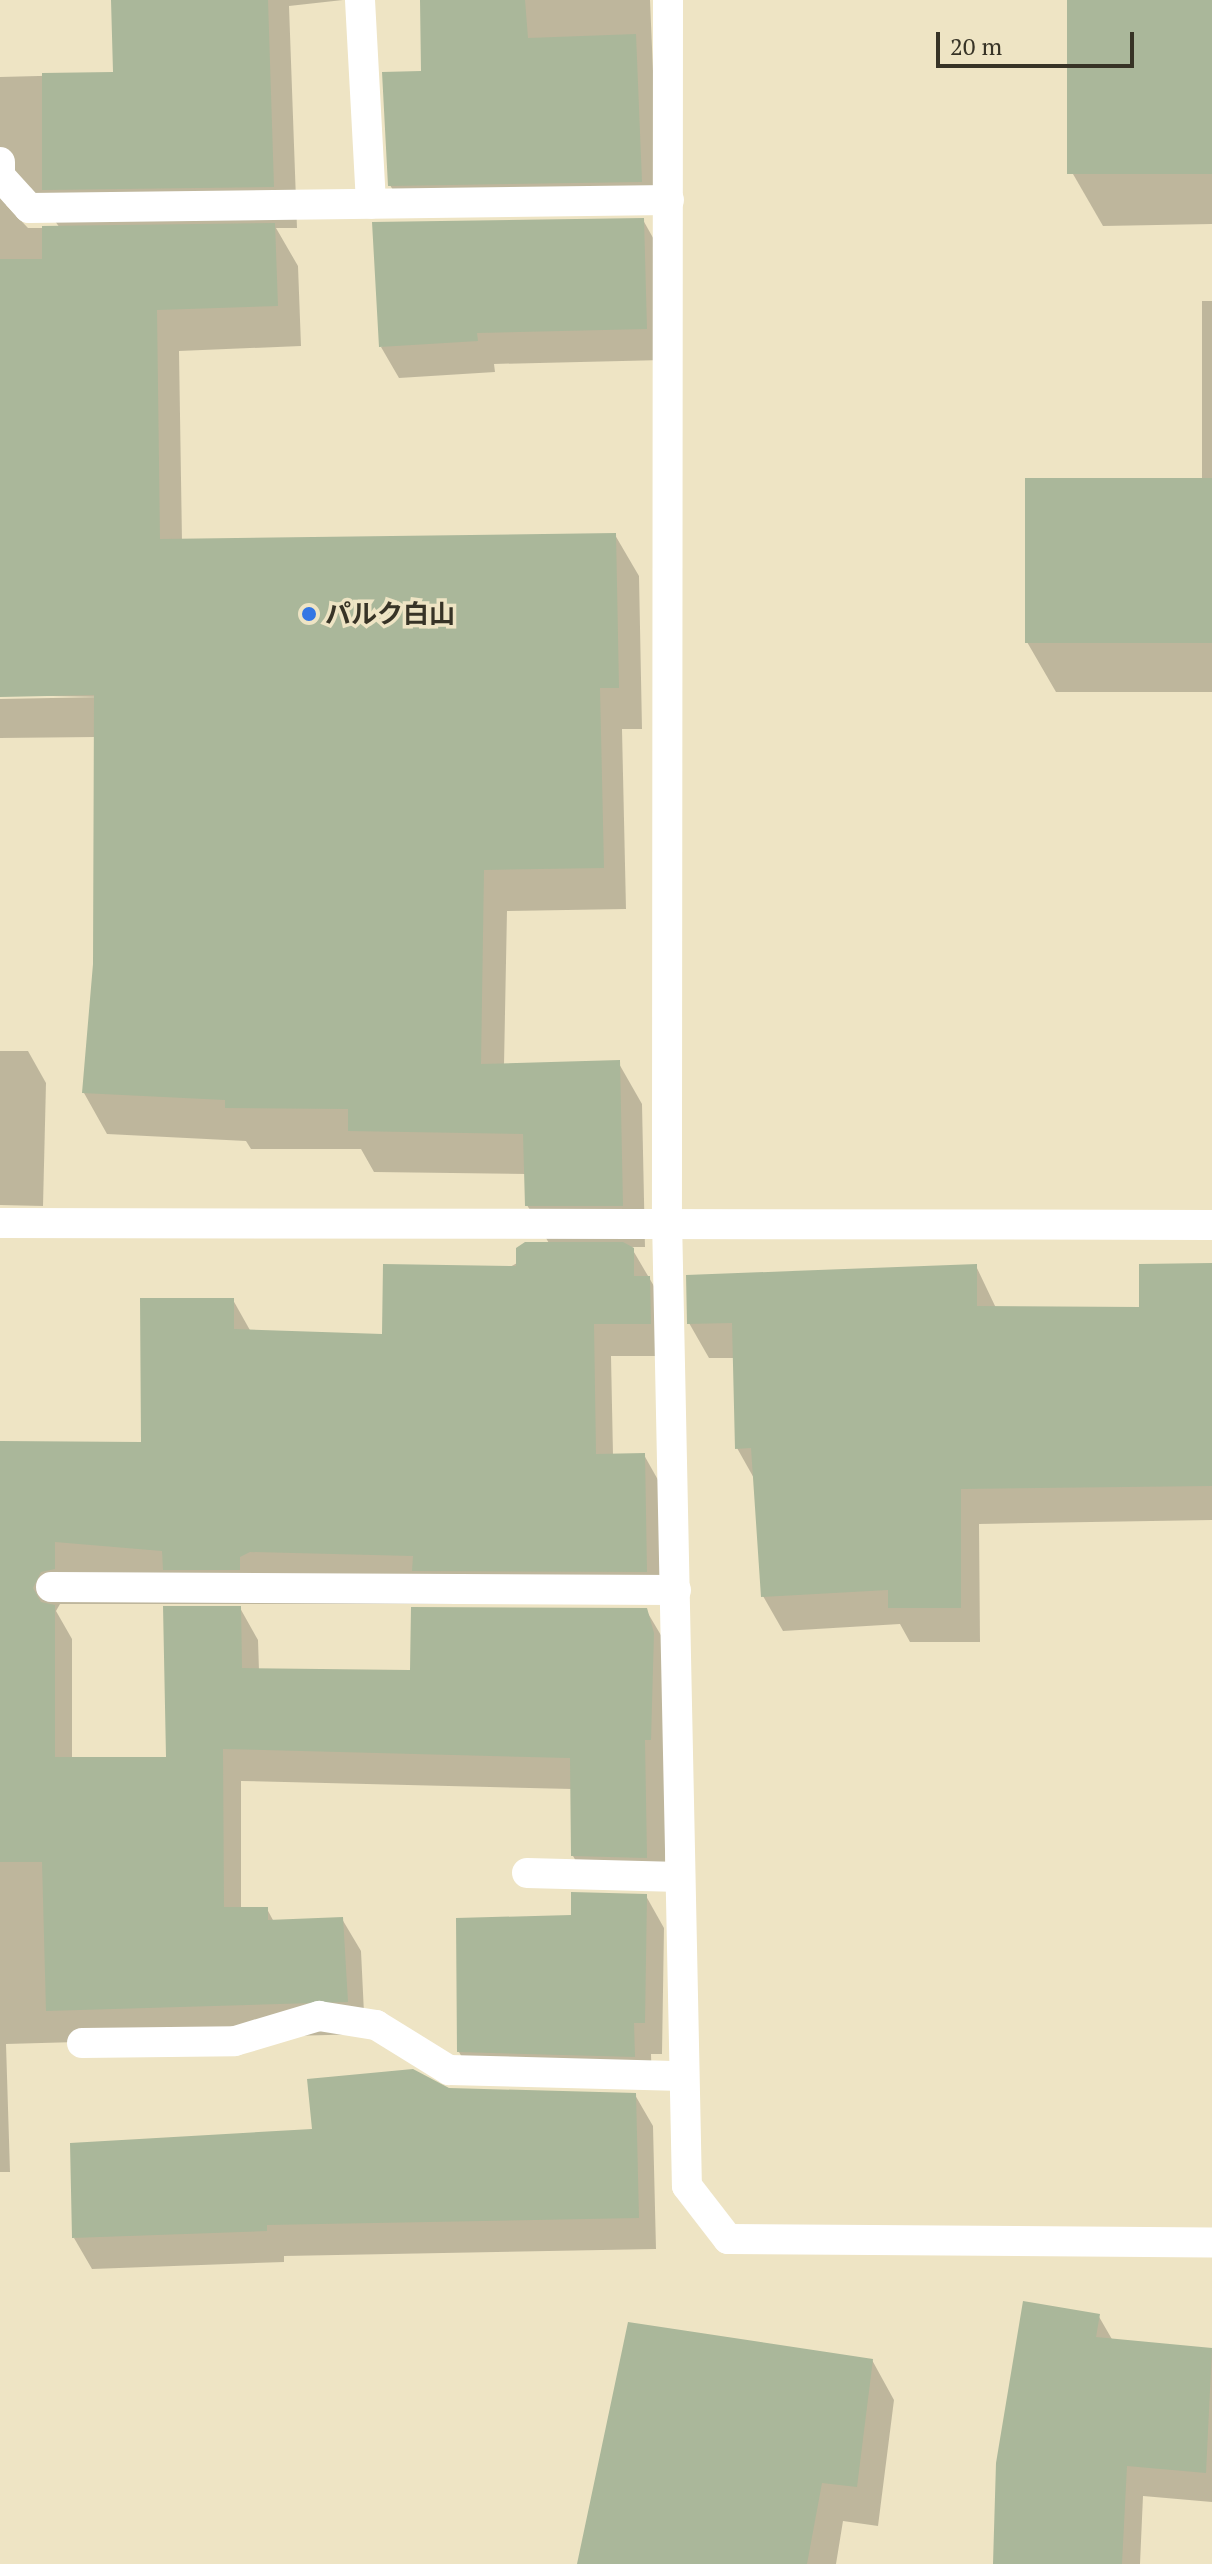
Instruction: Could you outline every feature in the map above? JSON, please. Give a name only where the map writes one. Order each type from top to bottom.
[{"type":"lane","points":[[360,0],[371,204]]},
{"type":"lane","points":[[668,0],[667,1219],[687,2186],[728,2239],[1212,2242]]},
{"type":"lane","points":[[0,162],[0,176],[29,208],[669,200]]},
{"type":"lane","points":[[0,1223],[667,1219],[1212,1225]]},
{"type":"lane","points":[[51,1587],[676,1590]]},
{"type":"lane","points":[[527,1873],[680,1877]]},
{"type":"lane","points":[[82,2043],[235,2041],[319,2016],[376,2025],[449,2070],[683,2076]]},
{"type":"building","points":[[111,0],[268,0],[274,187],[42,190],[42,73],[113,72]]},
{"type":"building","points":[[420,0],[525,0],[528,38],[636,34],[642,182],[388,186],[382,72],[421,71]]},
{"type":"building","points":[[1067,0],[1212,0],[1212,174],[1067,174]]},
{"type":"building","points":[[644,218],[647,329],[477,333],[478,341],[379,347],[372,222]]},
{"type":"building","points":[[275,223],[278,306],[157,310],[160,539],[616,533],[619,688],[600,688],[604,868],[484,870],[481,1064],[620,1060],[623,1206],[525,1206],[523,1134],[348,1131],[348,1109],[225,1108],[225,1100],[82,1093],[93,964],[94,695],[0,697],[0,259],[42,259],[42,226]]},
{"type":"building","points":[[1025,478],[1212,478],[1212,643],[1025,643]]},
{"type":"building","points":[[525,1242],[623,1242],[634,1248],[634,1276],[650,1276],[651,1324],[594,1324],[596,1454],[645,1453],[647,1572],[412,1571],[413,1556],[250,1552],[240,1557],[240,1570],[163,1570],[162,1551],[55,1542],[55,1569],[41,1572],[33,1588],[41,1602],[55,1605],[55,1757],[166,1757],[163,1606],[241,1606],[242,1668],[410,1670],[411,1607],[647,1608],[654,1633],[651,1740],[645,1740],[647,1858],[571,1856],[570,1758],[223,1749],[224,1907],[268,1907],[268,1920],[343,1917],[348,2002],[46,2011],[42,1862],[0,1862],[0,1441],[141,1442],[140,1298],[234,1298],[234,1329],[382,1334],[383,1264],[516,1266],[516,1248]]},
{"type":"building","points":[[1212,1263],[1212,1486],[961,1489],[961,1608],[888,1608],[888,1590],[761,1597],[751,1448],[735,1449],[732,1323],[687,1324],[686,1275],[977,1264],[977,1306],[1139,1307],[1139,1264]]},
{"type":"building","points":[[571,1892],[647,1894],[645,2023],[634,2023],[635,2057],[457,2052],[456,1918],[571,1915]]},
{"type":"building","points":[[413,2069],[449,2088],[636,2093],[639,2218],[267,2225],[267,2231],[72,2238],[70,2143],[312,2129],[307,2079]]},
{"type":"building","points":[[1023,2301],[1100,2314],[1096,2337],[1212,2348],[1206,2473],[1127,2466],[1122,2564],[993,2564],[996,2463]]},
{"type":"building","points":[[628,2322],[873,2359],[857,2487],[822,2483],[807,2564],[577,2564]]},
{"type":"place","name":"パルク白山","points":[[309,614]]}]
